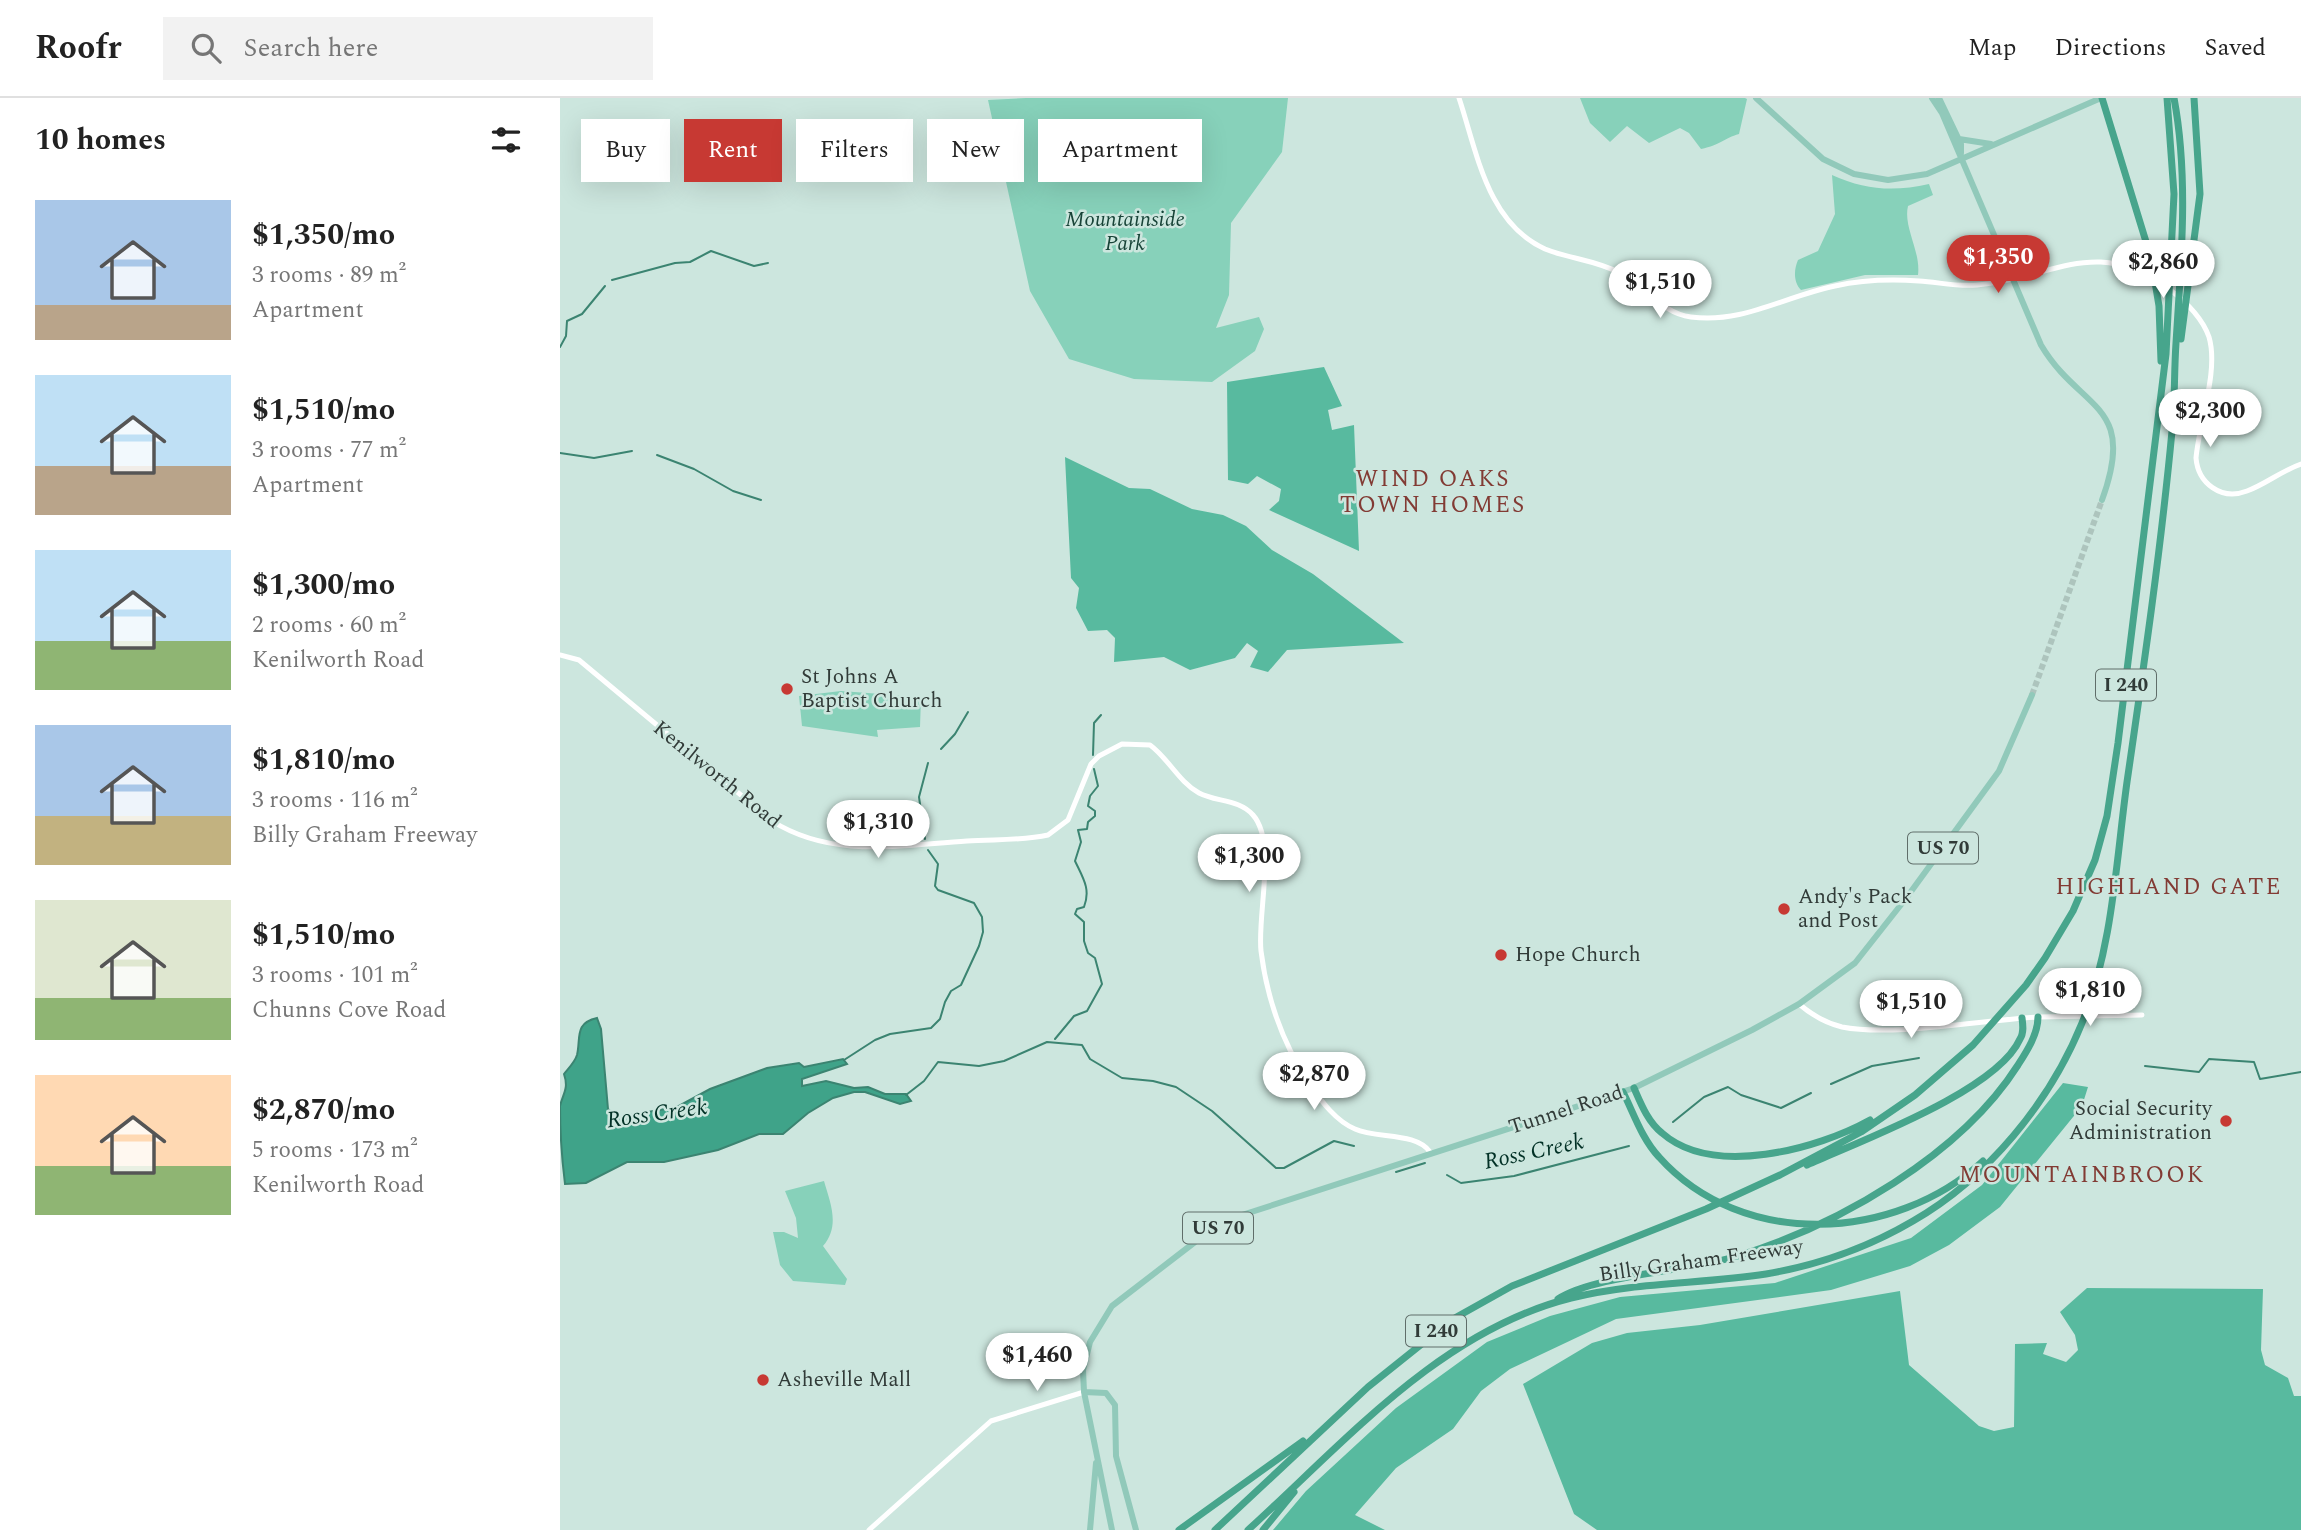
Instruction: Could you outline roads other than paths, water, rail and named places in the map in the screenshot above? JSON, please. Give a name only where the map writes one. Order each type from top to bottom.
[{"type":"highway","points":[[2101,98],[2147,242],[2157,289],[2162,365]]},
{"type":"highway","name":"Billy Graham Freeway","points":[[1215,1530],[1313,1436],[1396,1362],[1482,1301],[1564,1263],[1706,1209],[1780,1175],[1861,1132],[1929,1084],[1973,1045],[2026,985],[2073,911],[2091,871],[2104,831],[2134,629],[2156,450],[2162,365],[2166,354],[2174,194],[2166,98]]},
{"type":"highway","name":"Billy Graham Freeway","points":[[1248,1530],[1440,1361],[1492,1328],[1552,1304],[1618,1289],[1765,1274],[1854,1251],[1934,1208],[1972,1178],[2010,1138],[2054,1079],[2076,1038],[2095,983],[2117,866],[2156,580],[2173,424],[2182,214],[2179,128],[2174,98]]},
{"type":"highway","points":[[2173,424],[2200,194],[2194,98]]},
{"type":"highway","points":[[1552,1304],[1567,1294],[1584,1288],[1706,1264],[1796,1236],[1844,1212],[1918,1165],[1982,1109],[2022,1059],[2036,1030],[2038,1017]]},
{"type":"highway","points":[[1780,1175],[1791,1173],[1920,1114],[1973,1084],[2017,1045],[2022,1033],[2022,1018]]},
{"type":"highway","points":[[1634,1088],[1646,1112],[1663,1135],[1685,1147],[1710,1154],[1765,1154],[1804,1147],[1887,1114]]},
{"type":"highway","points":[[1623,1092],[1657,1156],[1695,1188],[1754,1216],[1807,1225],[1860,1221],[1916,1205],[1965,1175],[2010,1138]]},
{"type":"highway","points":[[1179,1530],[1313,1436]]},
{"type":"highway","points":[[1263,1530],[1303,1479]]},
{"type":"main road","points":[[1459,98],[1489,189],[1498,208],[1517,231],[1551,251],[1600,263],[1623,274],[1677,314],[1711,318],[1738,316],[1832,286],[1872,281],[1913,281],[1959,286],[2012,278],[2083,261],[2136,270],[2173,291],[2199,320],[2208,336],[2212,360],[2196,458],[2204,481],[2224,493],[2241,493],[2301,464]]},
{"type":"main road","points":[[1756,98],[1823,159],[1867,178],[1910,179],[2101,98]]},
{"type":"main road","points":[[1932,98],[1942,113],[2047,354],[2095,403],[2107,422],[2114,452],[2111,474],[2102,500]]},
{"type":"main road","points":[[1939,98],[1959,139],[1961,159]]},
{"type":"main road","points":[[1959,139],[1993,145]]},
{"type":"main road","name":"Kenilworth Road","points":[[560,655],[579,660],[772,821],[791,833],[835,846],[876,847],[1048,835],[1068,820],[1091,764],[1099,756],[1122,744],[1150,744],[1199,793],[1244,807],[1261,827],[1264,863],[1261,948],[1269,998],[1291,1053],[1310,1084],[1334,1114],[1349,1126],[1422,1143],[1429,1152]]},
{"type":"main road","name":"Tunnel Road","points":[[1112,1530],[1084,1392],[1088,1348],[1097,1325],[1123,1296],[1195,1242],[1242,1215],[1429,1152],[1634,1088],[1707,1054],[1799,1004],[1855,963],[1909,895],[1999,771],[2032,695]]},
{"type":"main road","points":[[1799,1004],[1822,1021],[1853,1028],[2038,1017],[2143,1015]]},
{"type":"main road","points":[[869,1530],[984,1426],[997,1418],[1084,1392],[1105,1394],[1115,1405],[1116,1456],[1136,1530]]},
{"type":"main road","points":[[1090,1530],[1097,1457]]},
{"type":"water","points":[[597,1018],[601,1029],[608,1109],[618,1117],[677,1107],[710,1089],[767,1068],[799,1063],[804,1067],[843,1059],[847,1064],[802,1079],[802,1086],[826,1081],[854,1088],[868,1087],[885,1094],[906,1094],[911,1101],[900,1104],[865,1092],[854,1092],[833,1098],[808,1113],[783,1134],[759,1134],[718,1150],[664,1162],[627,1162],[586,1183],[565,1184],[560,1106],[566,1087],[564,1074],[576,1058],[582,1027]]},
{"type":"waterway","points":[[612,280],[675,263],[690,262],[711,251],[754,266],[768,263]]},
{"type":"waterway","points":[[560,347],[566,336],[567,321],[582,314],[605,286]]},
{"type":"waterway","points":[[560,453],[594,458],[632,451]]},
{"type":"waterway","points":[[657,455],[694,469],[733,491],[761,500]]},
{"type":"waterway","points":[[941,749],[955,734],[968,712]]},
{"type":"waterway","points":[[1093,755],[1094,723],[1101,715]]},
{"type":"waterway","points":[[925,839],[919,797],[928,763]]},
{"type":"waterway","points":[[1055,1039],[1074,1016],[1087,1011],[1102,984],[1095,958],[1088,953],[1084,941],[1084,922],[1075,914],[1077,909],[1084,907],[1087,895],[1075,861],[1081,842],[1078,830],[1087,829],[1088,822],[1095,816],[1095,811],[1088,806],[1090,796],[1098,786],[1094,769]]},
{"type":"waterway","points":[[844,1060],[875,1040],[890,1034],[931,1028],[940,1019],[951,991],[961,985],[979,946],[983,932],[982,917],[974,903],[938,890],[935,886],[938,864],[928,850]]},
{"type":"waterway","name":"Ross Creek","points":[[906,1095],[924,1081],[938,1062],[979,1066],[1004,1061],[1047,1042],[1082,1045],[1090,1059],[1122,1078],[1153,1081],[1176,1087],[1212,1111],[1276,1168],[1284,1168],[1334,1141],[1354,1146]]},
{"type":"waterway","name":"Ross Creek","points":[[1831,1084],[1872,1066],[1919,1058]]},
{"type":"waterway","name":"Ross Creek","points":[[2145,1066],[2199,1072],[2209,1059],[2254,1062],[2260,1079],[2301,1072]]},
{"type":"waterway","name":"Ross Creek","points":[[1673,1122],[1704,1097],[1728,1087],[1741,1095],[1781,1108],[1811,1093]]},
{"type":"waterway","name":"Ross Creek","points":[[1447,1175],[1461,1183],[1514,1176],[1629,1146]]},
{"type":"waterway","name":"Ross Creek","points":[[1396,1172],[1425,1163]]},
{"type":"tunnel","points":[[2032,695],[2102,500]]},
{"type":"place","name":"St Johns A Baptist Church","points":[[787,689]]},
{"type":"place","name":"Andy's Pack and Post","points":[[1784,909]]},
{"type":"place","name":"Hope Church","points":[[1501,955]]},
{"type":"place","name":"Social Security Administration","points":[[2226,1121]]},
{"type":"place","name":"Asheville Mall","points":[[763,1380]]},
{"type":"district","name":"WIND OAKS TOWN HOMES","points":[[1433,492]]},
{"type":"district","name":"HIGHLAND GATE","points":[[2169,887]]},
{"type":"district","name":"MOUNTAINBROOK","points":[[2082,1175]]},
{"type":"park label","name":"Mountainside Park","points":[[1125,232]]}]
